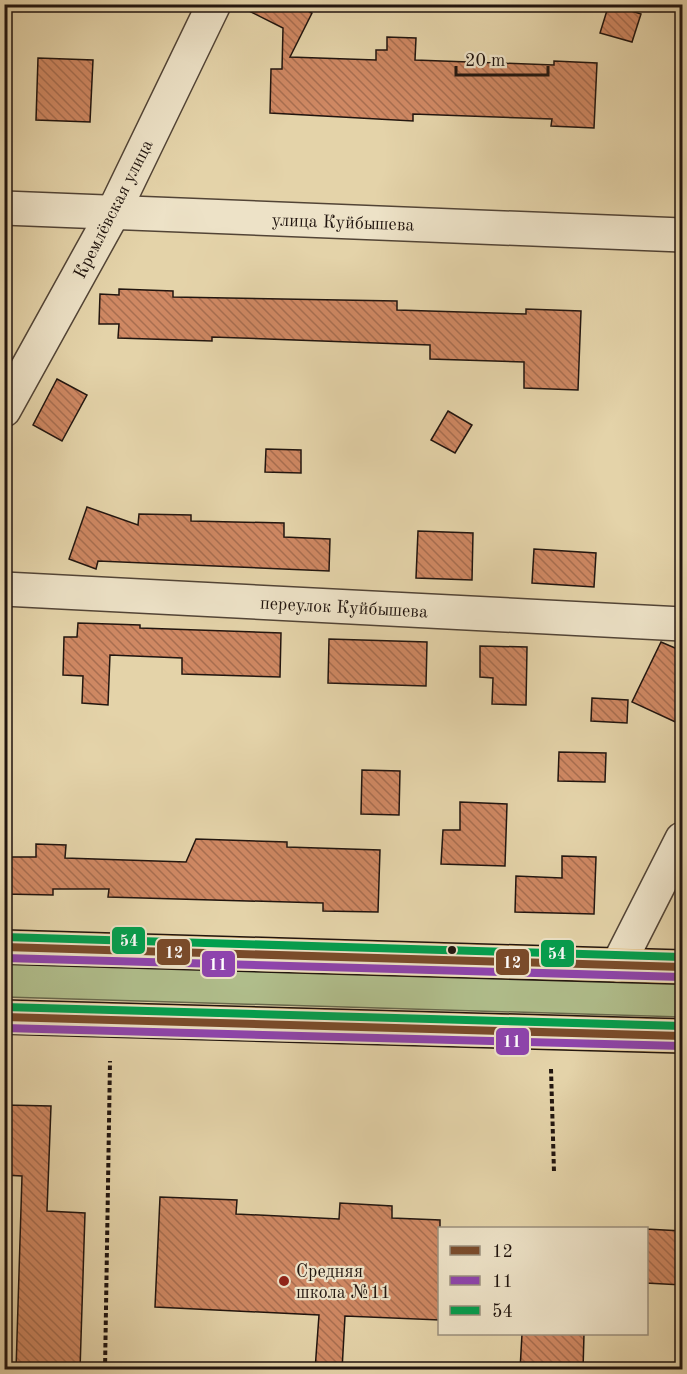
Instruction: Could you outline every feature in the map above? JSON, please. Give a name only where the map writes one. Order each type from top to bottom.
[{"type":"main road","points":[[4,947],[682,967]]},
{"type":"main road","points":[[4,1017],[682,1035]]},
{"type":"street","name":"Кремлёвская улица","points":[[4,410],[113,213],[214,4]]},
{"type":"street","name":"улица Куйбышева","points":[[4,208],[682,235]]},
{"type":"street","name":"переулок Куйбышева","points":[[4,589],[682,624]]},
{"type":"street","points":[[618,965],[682,839]]},
{"type":"path","points":[[105,1370],[110,1061]]},
{"type":"path","points":[[551,1069],[554,1172]]},
{"type":"green space","points":[[5,960],[682,981],[682,1017],[5,997]]},
{"type":"building","points":[[235,4],[295,4],[312,13],[290,57],[376,60],[376,50],[387,50],[387,37],[416,38],[415,60],[554,65],[554,61],[597,63],[594,128],[551,126],[552,119],[413,114],[413,121],[270,113],[271,69],[282,69],[283,28]]},
{"type":"building","points":[[609,4],[641,14],[632,42],[600,33]]},
{"type":"building","points":[[38,58],[93,60],[90,122],[36,120]]},
{"type":"building","points":[[119,289],[173,291],[173,297],[397,301],[397,310],[526,314],[526,309],[581,311],[578,390],[524,388],[524,362],[430,359],[430,345],[212,337],[212,341],[118,338],[119,324],[99,324],[100,294],[119,295]]},
{"type":"building","points":[[57,379],[87,395],[62,441],[33,425]]},
{"type":"building","points":[[448,411],[472,425],[455,453],[431,440]]},
{"type":"building","points":[[266,449],[301,450],[301,473],[265,472]]},
{"type":"building","points":[[87,507],[138,525],[139,514],[191,515],[191,521],[284,523],[284,537],[330,539],[329,571],[98,561],[96,569],[69,559]]},
{"type":"building","points":[[418,531],[473,533],[472,580],[416,578]]},
{"type":"building","points":[[534,549],[596,553],[594,587],[532,583]]},
{"type":"building","points":[[78,623],[140,625],[140,628],[281,633],[280,677],[182,674],[182,658],[110,655],[108,705],[82,703],[83,676],[63,675],[64,637],[77,637]]},
{"type":"building","points":[[329,639],[427,642],[426,686],[328,683]]},
{"type":"building","points":[[661,642],[682,651],[682,725],[632,702]]},
{"type":"building","points":[[480,646],[527,647],[526,705],[492,704],[493,678],[480,677]]},
{"type":"building","points":[[592,698],[628,700],[627,723],[591,721]]},
{"type":"building","points":[[559,752],[606,753],[605,782],[558,781]]},
{"type":"building","points":[[362,770],[400,771],[399,815],[361,814]]},
{"type":"building","points":[[460,802],[507,804],[505,866],[441,864],[443,830],[460,830]]},
{"type":"building","points":[[196,839],[287,842],[287,847],[380,850],[378,912],[323,911],[323,903],[108,897],[109,889],[53,889],[53,895],[4,894],[4,857],[36,857],[36,844],[66,845],[65,858],[186,862]]},
{"type":"building","points":[[562,856],[596,857],[594,914],[515,912],[516,876],[562,878]]},
{"type":"building","points":[[4,1105],[51,1106],[47,1211],[85,1213],[80,1370],[16,1370],[22,1176],[4,1175]]},
{"type":"building","points":[[160,1197],[237,1200],[236,1214],[339,1219],[340,1203],[392,1206],[392,1218],[440,1220],[440,1227],[438,1227],[438,1320],[345,1316],[342,1370],[315,1370],[319,1315],[155,1307]]},
{"type":"building","points":[[648,1229],[682,1231],[682,1285],[648,1283]]},
{"type":"building","points":[[522,1335],[584,1335],[583,1370],[520,1370]]},
{"type":"transit line","name":"54","points":[[4,937],[682,957]]},
{"type":"transit line","name":"12","points":[[4,947],[682,967]]},
{"type":"transit line","name":"11","points":[[4,958],[682,977]]},
{"type":"transit line","name":"54","points":[[4,1007],[682,1026]]},
{"type":"transit line","name":"12","points":[[4,1017],[682,1036]]},
{"type":"transit line","name":"11","points":[[4,1028],[682,1046]]},
{"type":"place","name":"Средняя школа №11","points":[[284,1281]]}]
